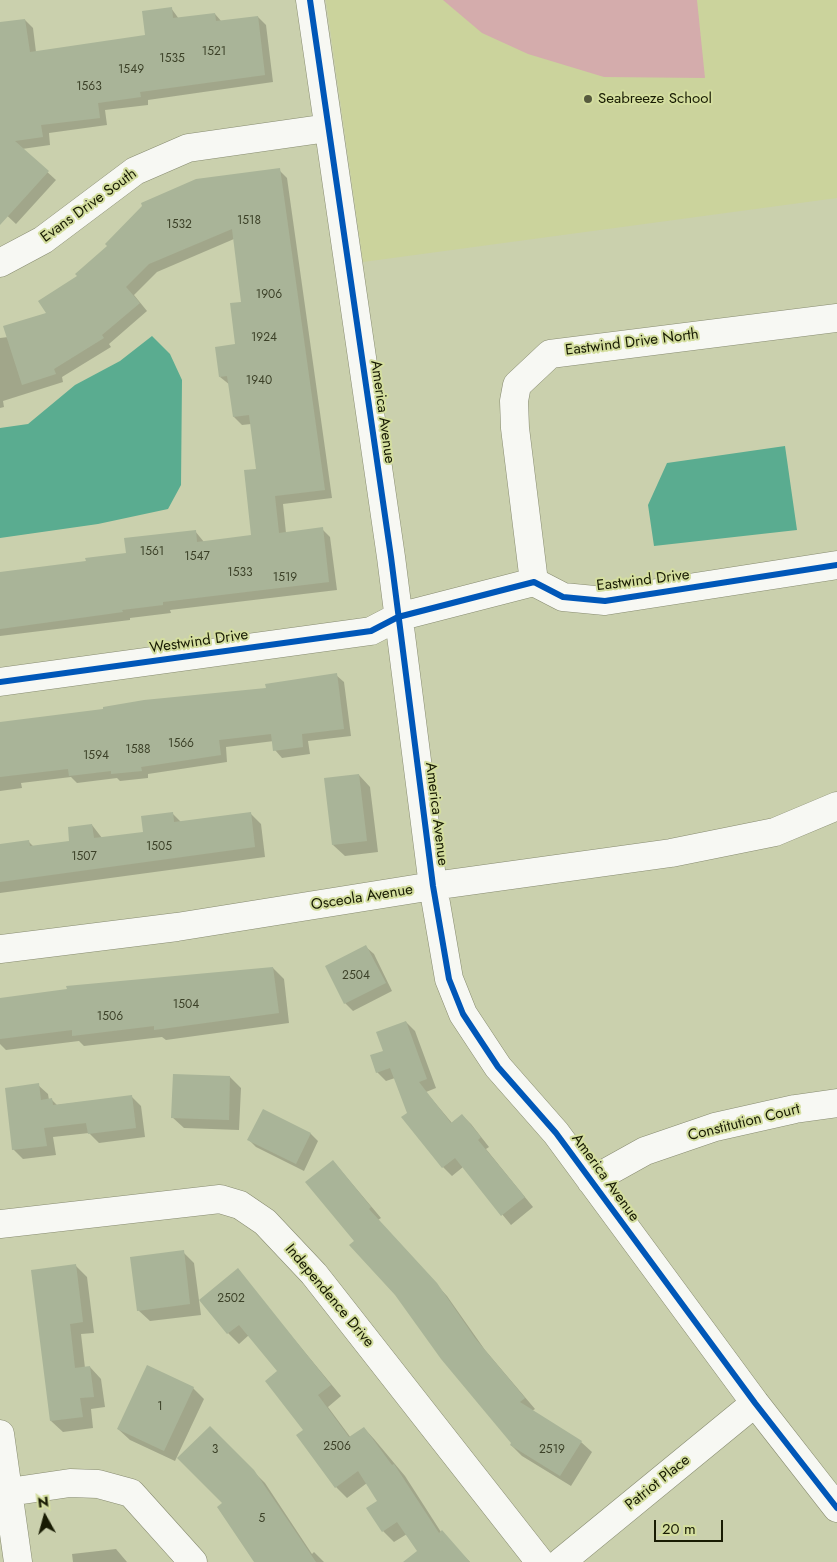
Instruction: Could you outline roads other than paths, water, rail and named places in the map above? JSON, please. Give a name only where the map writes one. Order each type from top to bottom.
[{"type":"street","name":"America Avenue","points":[[310,0],[398,617],[433,886],[449,979],[463,1014],[498,1067],[556,1133],[755,1403],[837,1508]]},
{"type":"street","name":"Evans Drive South","points":[[0,262],[43,240],[135,171],[188,148],[328,128]]},
{"type":"street","name":"Eastwind Drive North","points":[[534,582],[514,428],[514,402],[517,385],[550,354],[837,318]]},
{"type":"street","name":"Eastwind Drive","points":[[534,582],[563,597],[605,601],[837,566]]},
{"type":"street","points":[[398,617],[534,582]]},
{"type":"street","name":"Westwind Drive","points":[[0,682],[371,631],[398,617]]},
{"type":"street","name":"Osceola Avenue","points":[[0,949],[177,927],[433,886],[680,852],[775,832],[837,806]]},
{"type":"street","name":"Constitution Court","points":[[591,1181],[645,1151],[715,1127],[826,1105]]},
{"type":"street","name":"Independence Drive","points":[[0,1224],[192,1201],[220,1199],[240,1205],[265,1222],[314,1274],[540,1562]]},
{"type":"street","name":"Patriot Place","points":[[561,1562],[755,1403]]},
{"type":"street","points":[[0,1434],[18,1562]]},
{"type":"street","points":[[9,1492],[70,1484],[98,1484],[131,1493],[194,1562]]},
{"type":"place","name":"Seabreeze School","points":[[588,99]]}]
